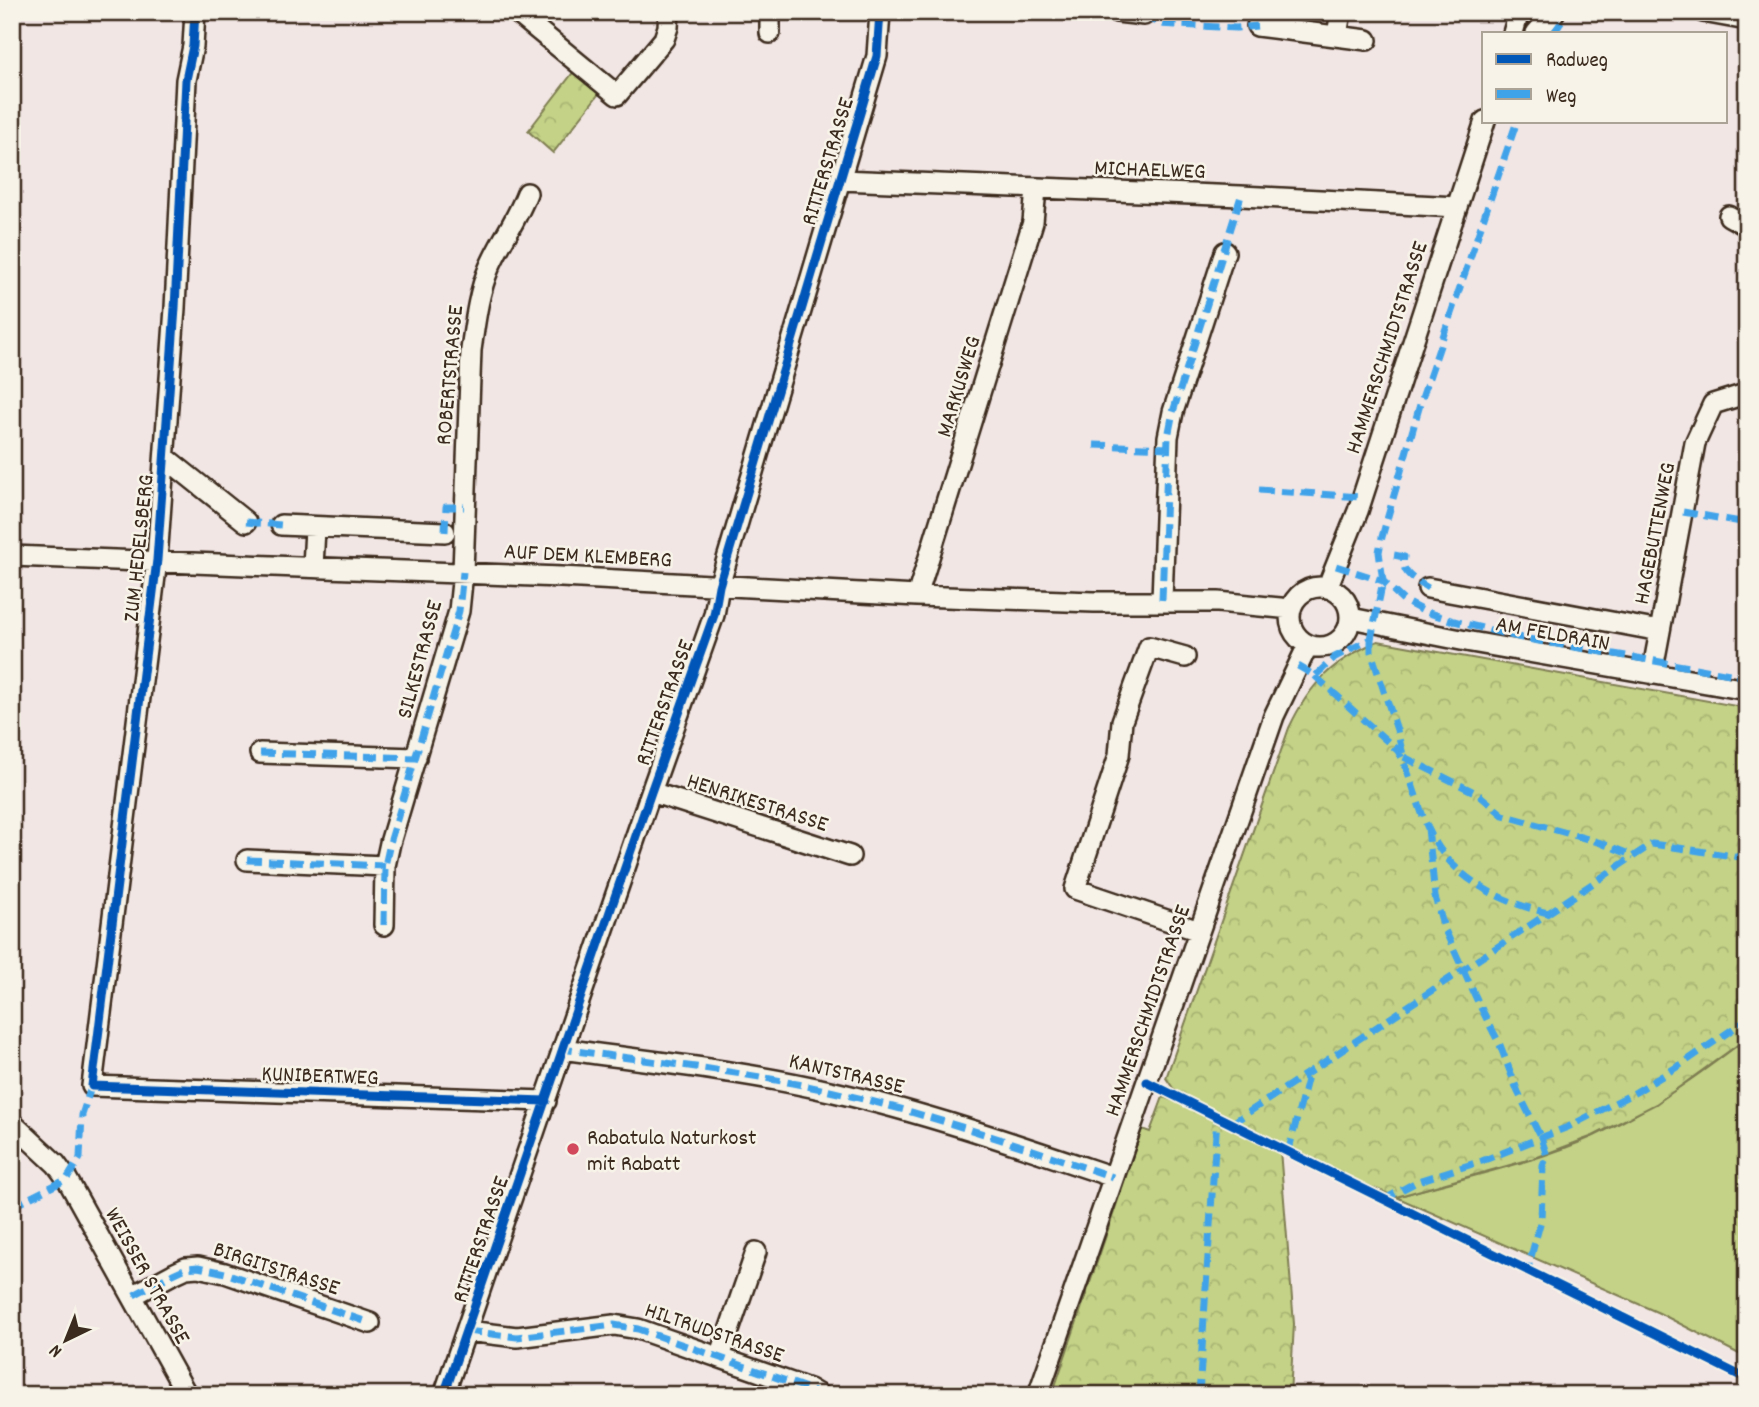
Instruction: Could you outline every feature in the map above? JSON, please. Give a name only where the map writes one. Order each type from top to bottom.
[{"type":"street","name":"ZUM HEDELSBERG","points":[[92,1086],[157,560],[166,458],[186,93],[195,12]]},
{"type":"street","points":[[516,12],[617,95],[664,39],[668,27],[668,12]]},
{"type":"street","points":[[770,12],[770,33]]},
{"type":"street","name":"RITTERSTRASSE","points":[[444,1395],[714,615],[719,586],[877,56],[880,12]]},
{"type":"street","points":[[1117,12],[1144,15]]},
{"type":"street","points":[[1337,35],[1341,12]]},
{"type":"street","points":[[1513,32],[1519,12]]},
{"type":"street","points":[[1537,32],[1555,12]]},
{"type":"street","points":[[1703,12],[1747,20]]},
{"type":"street","points":[[1256,26],[1367,40]]},
{"type":"street","name":"HAMMERSCHMIDTSTRASSE","points":[[1327,588],[1358,511],[1485,122]]},
{"type":"street","name":"MICHAELWEG","points":[[841,180],[1457,207]]},
{"type":"street","name":"MARKUSWEG","points":[[917,596],[1033,222],[1036,189]]},
{"type":"street","name":"ROBERTSTRASSE","points":[[463,572],[467,424],[471,350],[476,315],[489,269],[527,193]]},
{"type":"street","points":[[1729,216],[1747,226]]},
{"type":"street","points":[[1162,600],[1168,437],[1173,412],[1225,252]]},
{"type":"street","name":"HAGEBUTTENWEG","points":[[1651,674],[1695,443],[1713,404],[1742,395],[1747,396]]},
{"type":"street","points":[[166,458],[246,522]]},
{"type":"street","points":[[281,525],[445,532]]},
{"type":"street","points":[[313,567],[315,527]]},
{"type":"street","name":"AUF DEM KLEMBERG","points":[[12,556],[463,572],[917,596],[1094,602],[1162,600],[1231,603],[1291,610]]},
{"type":"street","name":"SILKESTRASSE","points":[[384,925],[385,866],[459,611],[463,572]]},
{"type":"street","points":[[1327,588],[1340,593],[1346,600],[1351,618],[1347,632],[1335,644],[1319,648],[1308,645],[1296,636],[1291,610],[1295,600],[1309,589],[1327,588]]},
{"type":"street","points":[[1428,588],[1660,631]]},
{"type":"street","name":"AM FELDRAIN","points":[[1351,618],[1471,642],[1747,690]]},
{"type":"street","name":"HAMMERSCHMIDTSTRASSE","points":[[1038,1395],[1274,716],[1308,645]]},
{"type":"street","points":[[1185,657],[1149,647],[1122,721],[1119,755],[1075,889],[1199,931]]},
{"type":"street","points":[[260,753],[416,758]]},
{"type":"street","name":"HENRIKESTRASSE","points":[[651,792],[850,856]]},
{"type":"street","points":[[247,860],[385,866]]},
{"type":"street","name":"KANTSTRASSE","points":[[562,1049],[758,1077],[832,1091],[941,1120],[1113,1177]]},
{"type":"street","name":"KUNIBERTWEG","points":[[92,1086],[546,1101]]},
{"type":"street","name":"WEISSER STRASSE","points":[[12,1123],[56,1164],[68,1179],[187,1395]]},
{"type":"street","points":[[720,1357],[756,1252]]},
{"type":"street","name":"BIRGITSTRASSE","points":[[134,1295],[173,1273],[198,1267],[225,1273],[369,1323]]},
{"type":"street","name":"HILTRUDSTRASSE","points":[[467,1331],[517,1337],[614,1325],[638,1329],[809,1389],[819,1395]]},
{"type":"green space","points":[[575,70],[601,91],[553,153],[528,131]]},
{"type":"green space","points":[[1378,641],[1747,708],[1747,1038],[1656,1104],[1593,1136],[1535,1158],[1396,1197],[1280,1150],[1294,1324],[1290,1395],[1052,1395],[1142,1129],[1150,1132],[1163,1097],[1214,1116],[1173,1088],[1166,1078],[1289,728],[1305,698],[1324,675],[1348,657]]},
{"type":"green space","points":[[1747,1038],[1747,1358],[1659,1313],[1396,1197],[1522,1163],[1594,1136],[1674,1091]]},
{"type":"marked path","points":[[1555,32],[1568,12]]},
{"type":"marked path","points":[[1144,15],[1159,24],[1236,28],[1257,26]]},
{"type":"marked path","points":[[1298,666],[1315,676],[1335,657],[1371,639],[1383,581],[1379,552],[1382,537],[1421,401],[1517,122]]},
{"type":"marked path","points":[[1162,600],[1168,437],[1173,412],[1241,196]]},
{"type":"marked path","points":[[1094,445],[1168,448]]},
{"type":"marked path","points":[[1259,490],[1362,497]]},
{"type":"marked path","points":[[445,532],[446,507],[464,507]]},
{"type":"marked path","points":[[1683,512],[1747,523]]},
{"type":"marked path","points":[[246,522],[281,525]]},
{"type":"marked path","points":[[1394,555],[1404,557],[1403,563],[1407,572],[1428,588]]},
{"type":"marked path","points":[[1336,566],[1383,581],[1404,601],[1423,611],[1454,621],[1522,638],[1747,677]]},
{"type":"marked path","points":[[384,925],[385,866],[390,843],[459,611],[463,572]]},
{"type":"marked path","points":[[1371,639],[1371,652],[1404,759]]},
{"type":"marked path","points":[[1315,676],[1398,751],[1427,826],[1448,859],[1462,873],[1493,894],[1548,913]]},
{"type":"marked path","points":[[260,753],[416,758]]},
{"type":"marked path","points":[[1404,757],[1478,794],[1503,815],[1598,842],[1634,856]]},
{"type":"marked path","points":[[1428,828],[1435,897],[1444,928],[1500,1045],[1547,1156],[1543,1166],[1541,1220],[1529,1264],[1530,1272]]},
{"type":"marked path","points":[[1231,1124],[1652,844],[1747,858]]},
{"type":"marked path","points":[[247,860],[385,866]]},
{"type":"marked path","points":[[1383,1200],[1418,1181],[1482,1161],[1568,1127],[1636,1092],[1747,1019]]},
{"type":"marked path","points":[[563,1046],[562,1049],[733,1073],[834,1092],[940,1120],[1113,1177]]},
{"type":"marked path","points":[[1288,1153],[1309,1072]]},
{"type":"marked path","points":[[12,1207],[67,1179],[80,1158],[82,1115],[93,1081]]},
{"type":"marked path","points":[[1199,1395],[1217,1118]]},
{"type":"marked path","points":[[134,1295],[186,1268],[198,1267],[225,1273],[370,1323]]},
{"type":"marked path","points":[[467,1331],[517,1337],[614,1325],[638,1329],[809,1389],[819,1395]]},
{"type":"cycle path","points":[[195,12],[193,46],[186,80],[175,308],[157,560],[92,1086],[546,1101]]},
{"type":"cycle path","points":[[444,1395],[714,615],[719,586],[877,56],[880,12]]},
{"type":"cycle path","points":[[1147,1082],[1747,1379]]},
{"type":"place","name":"Rabatula Naturkost mit Rabatt","points":[[573,1149]]}]
